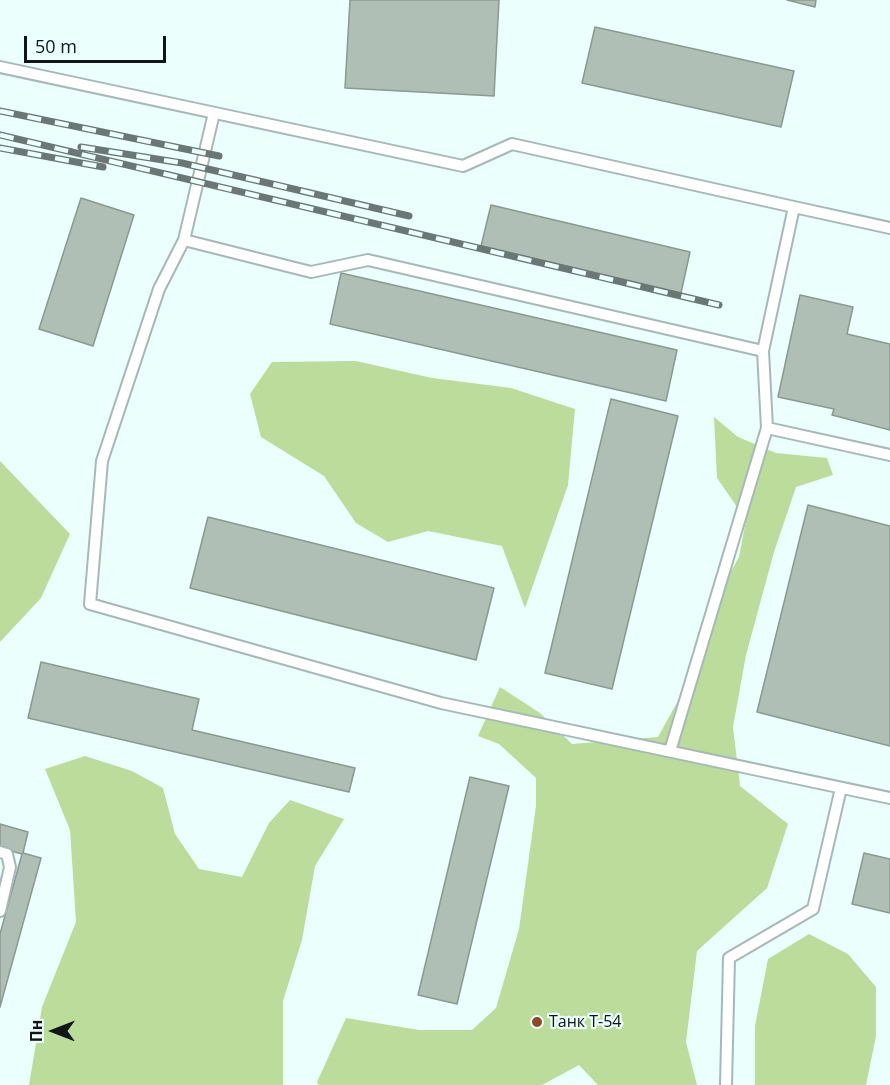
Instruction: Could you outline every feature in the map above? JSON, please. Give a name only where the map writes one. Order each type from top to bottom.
[{"type":"lane","points":[[0,67],[463,166],[512,144],[890,228]]},
{"type":"lane","points":[[214,113],[184,240],[159,289],[102,461],[90,604],[441,703],[890,798]]},
{"type":"lane","points":[[670,751],[767,428],[763,351],[794,207]]},
{"type":"lane","points":[[184,240],[311,272],[368,260],[763,351]]},
{"type":"lane","points":[[767,428],[890,455]]},
{"type":"lane","points":[[726,1085],[729,958],[813,909],[841,788]]},
{"type":"lane","points":[[0,852],[7,854],[10,867],[0,911]]},
{"type":"green space","points":[[356,361],[432,378],[511,388],[575,409],[568,485],[525,608],[502,546],[428,531],[388,542],[356,523],[324,476],[261,437],[250,394],[272,362]]},
{"type":"green space","points":[[714,417],[738,437],[776,453],[827,458],[833,475],[796,487],[774,552],[746,655],[733,727],[740,786],[788,824],[767,888],[697,951],[686,1042],[697,1085],[598,1085],[579,1065],[542,1085],[319,1085],[317,1082],[346,1018],[419,1030],[472,1030],[496,1008],[519,929],[536,806],[536,778],[499,744],[478,736],[500,687],[540,713],[572,744],[658,737],[680,697],[701,625],[739,557],[746,520],[717,478]]},
{"type":"green space","points":[[0,461],[70,534],[41,598],[0,642]]},
{"type":"green space","points":[[85,756],[132,771],[163,788],[175,834],[199,869],[242,877],[269,823],[290,800],[344,819],[315,866],[302,940],[283,1001],[283,1085],[29,1085],[42,1007],[76,922],[70,830],[45,769]]},
{"type":"green space","points":[[809,934],[848,954],[876,987],[876,1036],[866,1085],[755,1085],[755,1026],[768,959]]},
{"type":"building","points":[[350,0],[499,0],[494,96],[345,88]]},
{"type":"building","points":[[787,0],[816,0],[815,7]]},
{"type":"building","points":[[595,27],[794,71],[781,127],[582,83]]},
{"type":"building","points":[[81,198],[134,215],[93,346],[39,329]]},
{"type":"building","points":[[491,205],[690,252],[681,293],[481,246]]},
{"type":"building","points":[[341,273],[677,350],[666,401],[330,324]]},
{"type":"building","points":[[800,295],[853,307],[847,334],[890,344],[890,430],[832,415],[834,409],[778,397]]},
{"type":"building","points":[[611,399],[678,416],[612,689],[545,673]]},
{"type":"building","points":[[808,505],[890,526],[890,746],[757,712]]},
{"type":"building","points":[[208,517],[494,588],[476,660],[190,588]]},
{"type":"building","points":[[41,662],[199,699],[192,730],[355,768],[349,792],[28,718]]},
{"type":"building","points":[[470,777],[509,786],[457,1004],[418,995]]},
{"type":"building","points":[[0,824],[28,832],[23,853],[41,858],[0,1007],[0,934],[22,854],[0,848]]},
{"type":"building","points":[[864,853],[890,859],[890,913],[852,904]]},
{"type":"railway","points":[[0,111],[219,156]]},
{"type":"railway","points":[[0,135],[719,305]]},
{"type":"railway","points":[[81,147],[182,163],[409,216]]},
{"type":"railway","points":[[0,148],[103,167]]},
{"type":"place","name":"Танк Т-54","points":[[537,1022]]}]
